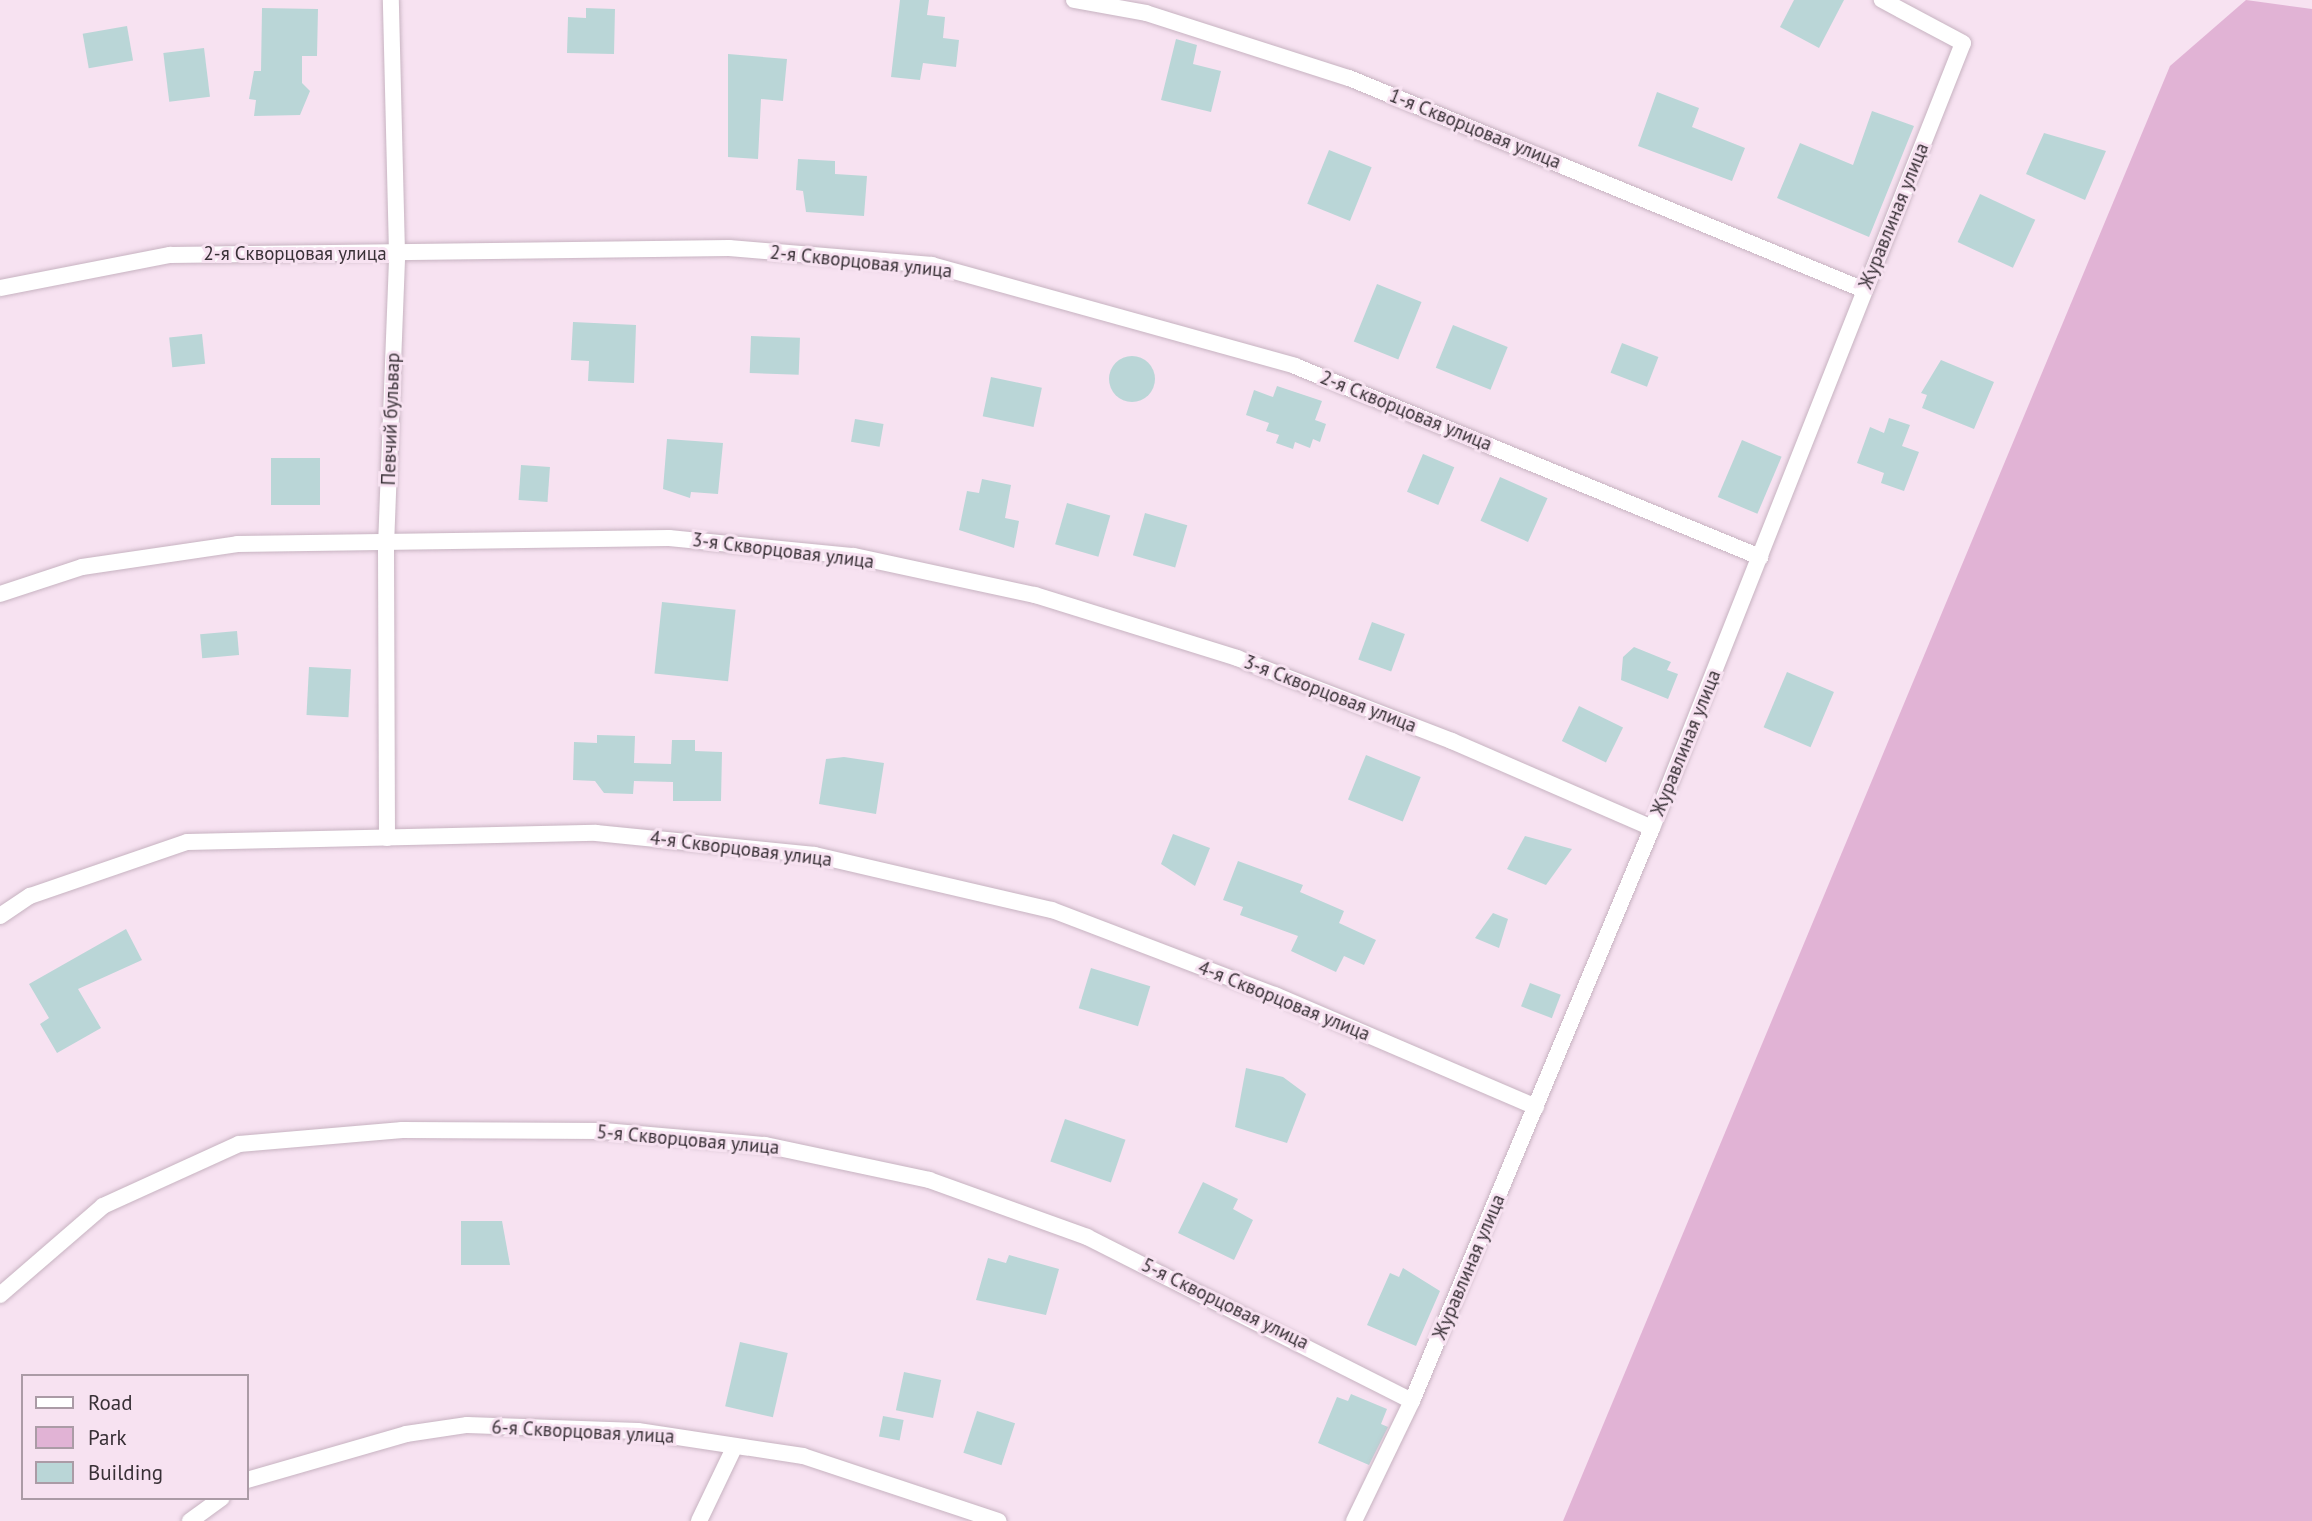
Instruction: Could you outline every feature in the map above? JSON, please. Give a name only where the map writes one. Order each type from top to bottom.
[{"type":"street","name":"Певчий бульвар","points":[[387,838],[386,546],[397,253],[391,0]]},
{"type":"street","name":"1-я Скворцовая улица","points":[[1074,0],[1146,13],[1349,78],[1864,290]]},
{"type":"street","name":"Журавлиная улица","points":[[1354,1521],[1412,1401],[1652,828],[1963,43],[1882,0]]},
{"type":"street","name":"2-я Скворцовая улица","points":[[0,288],[170,255],[729,248],[932,265],[1295,366],[1760,556]]},
{"type":"street","name":"3-я Скворцовая улица","points":[[0,594],[82,567],[237,544],[386,546],[669,538],[854,556],[1035,595],[1237,658],[1452,741],[1652,828]]},
{"type":"street","name":"4-я Скворцовая улица","points":[[0,916],[30,896],[187,842],[596,833],[815,855],[1052,910],[1275,995],[1536,1107]]},
{"type":"street","name":"5-я Скворцовая улица","points":[[0,1295],[103,1206],[239,1144],[402,1130],[604,1131],[765,1144],[929,1180],[1087,1237],[1412,1401]]},
{"type":"street","name":"6-я Скворцовая улица","points":[[248,1480],[406,1434],[467,1425],[638,1431],[803,1456],[998,1521]]},
{"type":"street","points":[[699,1521],[735,1446]]},
{"type":"street","points":[[190,1521],[219,1500]]},
{"type":"green space","points":[[2246,0],[2312,9],[2312,1521],[1563,1521],[2170,66]]},
{"type":"building","points":[[900,0],[929,0],[927,15],[945,17],[943,38],[959,40],[956,67],[923,63],[920,80],[891,77]]},
{"type":"building","points":[[1794,0],[1844,0],[1819,48],[1780,27]]},
{"type":"building","points":[[262,8],[318,9],[317,56],[302,56],[302,83],[310,91],[300,115],[254,116],[256,100],[249,99],[254,71],[261,71]]},
{"type":"building","points":[[586,8],[615,9],[614,54],[567,53],[568,17],[586,18]]},
{"type":"building","points":[[127,26],[133,60],[89,68],[83,34]]},
{"type":"building","points":[[1176,39],[1197,45],[1193,64],[1221,71],[1211,112],[1161,100]]},
{"type":"building","points":[[204,48],[210,97],[169,102],[163,53]]},
{"type":"building","points":[[728,54],[787,59],[783,101],[761,99],[758,159],[728,157]]},
{"type":"building","points":[[1657,92],[1699,108],[1692,127],[1745,148],[1732,181],[1638,146]]},
{"type":"building","points":[[1872,111],[1914,126],[1869,237],[1777,198],[1800,143],[1853,165]]},
{"type":"building","points":[[2044,133],[2106,151],[2085,200],[2026,174]]},
{"type":"building","points":[[1329,150],[1372,167],[1350,221],[1307,204]]},
{"type":"building","points":[[798,159],[835,161],[835,174],[867,176],[864,216],[806,212],[803,191],[796,190]]},
{"type":"building","points":[[1980,194],[2035,220],[2013,268],[1958,242]]},
{"type":"building","points":[[1377,284],[1422,302],[1398,359],[1354,341]]},
{"type":"building","points":[[573,322],[636,325],[634,383],[588,381],[589,361],[571,360]]},
{"type":"building","points":[[1453,325],[1508,347],[1490,390],[1436,368]]},
{"type":"building","points":[[202,334],[205,364],[172,367],[169,337]]},
{"type":"building","points":[[751,336],[800,338],[799,375],[750,373]]},
{"type":"building","points":[[1622,343],[1658,357],[1647,387],[1611,373]]},
{"type":"building","points":[[1132,356],[1148,363],[1155,379],[1148,395],[1132,402],[1116,395],[1109,379],[1116,363]]},
{"type":"building","points":[[1941,360],[1994,382],[1974,429],[1922,408],[1927,395],[1921,393]]},
{"type":"building","points":[[991,377],[1042,388],[1034,427],[983,416]]},
{"type":"building","points":[[1277,386],[1322,401],[1315,420],[1326,424],[1320,442],[1313,439],[1310,448],[1295,442],[1293,449],[1276,443],[1279,435],[1266,431],[1269,423],[1246,415],[1254,390],[1273,397]]},
{"type":"building","points":[[1889,418],[1910,425],[1902,446],[1919,452],[1904,491],[1881,483],[1884,473],[1857,463],[1870,427],[1884,433]]},
{"type":"building","points":[[855,419],[884,424],[880,447],[851,442]]},
{"type":"building","points":[[667,439],[723,443],[718,494],[691,492],[690,498],[663,489]]},
{"type":"building","points":[[1742,440],[1782,457],[1757,514],[1718,497]]},
{"type":"building","points":[[1423,454],[1454,467],[1438,505],[1407,492]]},
{"type":"building","points":[[271,458],[320,458],[320,505],[271,505]]},
{"type":"building","points":[[521,465],[550,467],[547,502],[519,500]]},
{"type":"building","points":[[1500,477],[1548,498],[1528,542],[1480,521]]},
{"type":"building","points":[[982,479],[1011,485],[1005,518],[1019,521],[1014,548],[959,530],[967,491],[979,493]]},
{"type":"building","points":[[1067,503],[1110,515],[1098,557],[1055,544]]},
{"type":"building","points":[[1145,513],[1187,525],[1175,567],[1133,555]]},
{"type":"building","points":[[662,602],[736,610],[728,681],[654,674]]},
{"type":"building","points":[[1372,622],[1405,634],[1391,672],[1358,660]]},
{"type":"building","points":[[237,631],[239,655],[202,658],[200,634]]},
{"type":"building","points":[[1634,647],[1671,662],[1667,670],[1678,674],[1668,699],[1621,680],[1623,657]]},
{"type":"building","points":[[309,667],[351,669],[348,717],[306,715]]},
{"type":"building","points":[[1787,672],[1834,692],[1811,747],[1764,727]]},
{"type":"building","points":[[1579,706],[1623,727],[1606,763],[1562,741]]},
{"type":"building","points":[[597,735],[635,736],[634,763],[671,764],[672,740],[695,740],[695,751],[722,752],[721,801],[673,801],[673,782],[634,781],[633,794],[604,793],[595,781],[573,780],[574,742],[597,743]]},
{"type":"building","points":[[1366,755],[1421,777],[1403,822],[1348,800]]},
{"type":"building","points":[[844,757],[884,763],[876,814],[819,804],[826,759]]},
{"type":"building","points":[[1173,834],[1210,848],[1195,886],[1161,864]]},
{"type":"building","points":[[1525,836],[1572,849],[1546,885],[1507,869]]},
{"type":"building","points":[[1238,861],[1303,885],[1300,892],[1344,911],[1339,923],[1376,940],[1364,965],[1344,956],[1336,972],[1291,951],[1298,936],[1240,915],[1243,907],[1223,900]]},
{"type":"building","points":[[1493,913],[1508,919],[1499,948],[1475,938]]},
{"type":"building","points":[[126,929],[142,960],[78,989],[101,1028],[57,1053],[40,1024],[49,1018],[29,984]]},
{"type":"building","points":[[1091,968],[1150,986],[1138,1026],[1079,1008]]},
{"type":"building","points":[[1530,983],[1561,995],[1552,1018],[1521,1006]]},
{"type":"building","points":[[1246,1068],[1283,1077],[1306,1094],[1287,1143],[1235,1127]]},
{"type":"building","points":[[1065,1119],[1126,1140],[1111,1182],[1050,1162]]},
{"type":"building","points":[[1203,1182],[1238,1199],[1233,1209],[1253,1220],[1234,1260],[1178,1233]]},
{"type":"building","points":[[461,1221],[502,1221],[510,1265],[461,1265]]},
{"type":"building","points":[[1009,1255],[1059,1269],[1046,1315],[976,1300],[988,1258],[1006,1263]]},
{"type":"building","points":[[1403,1268],[1440,1291],[1416,1346],[1367,1325],[1390,1273],[1399,1277]]},
{"type":"building","points":[[740,1342],[788,1353],[773,1417],[725,1406]]},
{"type":"building","points":[[904,1372],[941,1380],[933,1418],[896,1410]]},
{"type":"building","points":[[1351,1394],[1387,1409],[1381,1424],[1388,1427],[1369,1465],[1318,1443],[1337,1397],[1348,1401]]},
{"type":"building","points":[[977,1411],[1015,1423],[1001,1465],[963,1453]]},
{"type":"building","points":[[883,1416],[904,1420],[900,1441],[879,1437]]}]
